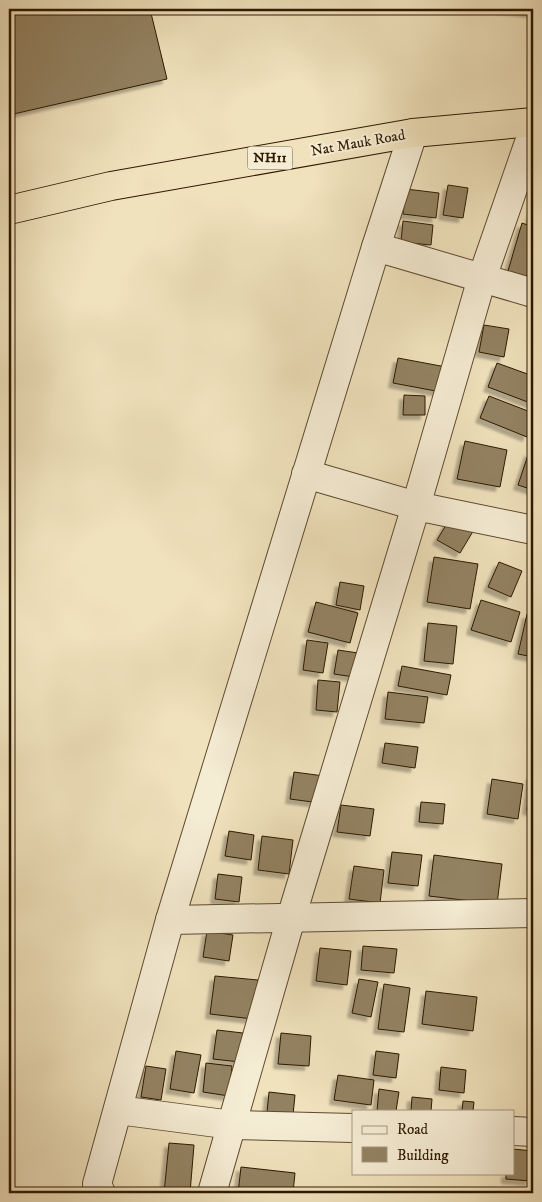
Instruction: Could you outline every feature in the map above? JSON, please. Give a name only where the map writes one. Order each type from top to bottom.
[{"type":"highway","name":"Nat Mauk Road","points":[[9,210],[111,186],[413,133],[533,122]]},
{"type":"street","points":[[212,1193],[291,918],[416,506],[482,278],[533,131]]},
{"type":"street","points":[[101,1193],[97,1184],[170,920],[376,247],[413,133]]},
{"type":"street","points":[[376,247],[533,293]]},
{"type":"street","points":[[306,474],[416,506],[533,530]]},
{"type":"street","points":[[170,920],[533,913]]},
{"type":"street","points":[[118,1110],[232,1125],[352,1128]]},
{"type":"street","points":[[514,1132],[533,1132]]},
{"type":"building","points":[[9,9],[150,9],[167,79],[9,115]]},
{"type":"building","points":[[500,9],[533,9],[533,13]]},
{"type":"building","points":[[448,185],[468,188],[463,218],[443,215]]},
{"type":"building","points":[[406,189],[439,193],[436,218],[403,214]]},
{"type":"building","points":[[533,205],[533,221],[530,220]]},
{"type":"building","points":[[403,221],[433,225],[431,245],[401,242]]},
{"type":"building","points":[[522,223],[533,227],[533,278],[508,271]]},
{"type":"building","points":[[484,325],[509,329],[504,357],[479,352]]},
{"type":"building","points":[[398,358],[446,367],[441,392],[393,383]]},
{"type":"building","points":[[497,363],[533,376],[533,404],[488,387]]},
{"type":"building","points":[[404,395],[425,396],[425,415],[403,415]]},
{"type":"building","points":[[489,396],[533,413],[533,420],[527,437],[480,418]]},
{"type":"building","points":[[465,441],[507,450],[500,487],[457,479]]},
{"type":"building","points":[[529,452],[533,454],[533,490],[518,485]]},
{"type":"building","points":[[452,515],[475,528],[460,553],[437,540]]},
{"type":"building","points":[[434,557],[478,564],[470,609],[427,602]]},
{"type":"building","points":[[499,562],[522,571],[511,597],[488,587]]},
{"type":"building","points":[[340,582],[364,586],[360,610],[336,605]]},
{"type":"building","points":[[481,600],[520,612],[511,642],[471,630]]},
{"type":"building","points":[[316,602],[358,613],[350,643],[308,632]]},
{"type":"building","points":[[527,614],[533,615],[533,657],[518,654]]},
{"type":"building","points":[[428,623],[457,626],[453,664],[424,661]]},
{"type":"building","points":[[307,640],[328,643],[323,673],[303,670]]},
{"type":"building","points":[[338,650],[358,653],[354,677],[334,674]]},
{"type":"building","points":[[402,666],[451,675],[447,695],[398,686]]},
{"type":"building","points":[[318,680],[340,682],[337,712],[316,710]]},
{"type":"building","points":[[388,692],[428,697],[424,723],[385,719]]},
{"type":"building","points":[[385,743],[418,747],[415,768],[382,763]]},
{"type":"building","points":[[294,772],[324,776],[320,803],[290,799]]},
{"type":"building","points":[[531,775],[533,775],[533,811],[527,810]]},
{"type":"building","points":[[492,779],[523,784],[518,819],[487,814]]},
{"type":"building","points":[[421,802],[445,804],[443,824],[419,822]]},
{"type":"building","points":[[341,805],[374,809],[370,836],[337,832]]},
{"type":"building","points":[[229,831],[254,835],[251,860],[225,856]]},
{"type":"building","points":[[262,836],[293,840],[289,874],[258,870]]},
{"type":"building","points":[[392,852],[422,855],[418,886],[388,883]]},
{"type":"building","points":[[434,855],[502,864],[497,904],[429,896]]},
{"type":"building","points":[[354,866],[384,870],[380,903],[349,899]]},
{"type":"building","points":[[218,874],[242,877],[239,902],[215,899]]},
{"type":"building","points":[[207,931],[233,935],[229,961],[203,957]]},
{"type":"building","points":[[363,946],[397,949],[394,973],[361,970]]},
{"type":"building","points":[[320,948],[351,951],[347,985],[316,981]]},
{"type":"building","points":[[215,976],[258,980],[253,1019],[210,1014]]},
{"type":"building","points":[[359,979],[378,982],[371,1017],[352,1013]]},
{"type":"building","points":[[384,984],[410,988],[404,1032],[378,1029]]},
{"type":"building","points":[[426,991],[477,997],[473,1031],[422,1024]]},
{"type":"building","points":[[217,1030],[243,1033],[240,1062],[213,1059]]},
{"type":"building","points":[[281,1033],[311,1036],[309,1066],[278,1064]]},
{"type":"building","points":[[176,1051],[201,1055],[194,1093],[170,1089]]},
{"type":"building","points":[[376,1051],[399,1054],[396,1078],[373,1075]]},
{"type":"building","points":[[206,1063],[232,1066],[229,1096],[203,1092]]},
{"type":"building","points":[[146,1066],[166,1069],[161,1100],[141,1097]]},
{"type":"building","points":[[441,1067],[466,1070],[464,1093],[439,1090]]},
{"type":"building","points":[[338,1075],[374,1080],[371,1105],[334,1100]]},
{"type":"building","points":[[379,1089],[399,1092],[396,1110],[377,1110]]},
{"type":"building","points":[[269,1092],[295,1095],[293,1115],[267,1112]]},
{"type":"building","points":[[412,1097],[432,1099],[431,1110],[411,1110]]},
{"type":"building","points":[[463,1101],[474,1102],[473,1110],[462,1110]]},
{"type":"building","points":[[169,1143],[194,1145],[190,1193],[164,1193]]},
{"type":"building","points":[[514,1149],[533,1151],[530,1181],[506,1179],[506,1174],[514,1174]]},
{"type":"building","points":[[241,1167],[295,1173],[293,1193],[238,1193]]},
{"type":"building","points":[[495,1188],[531,1192],[494,1193]]}]
